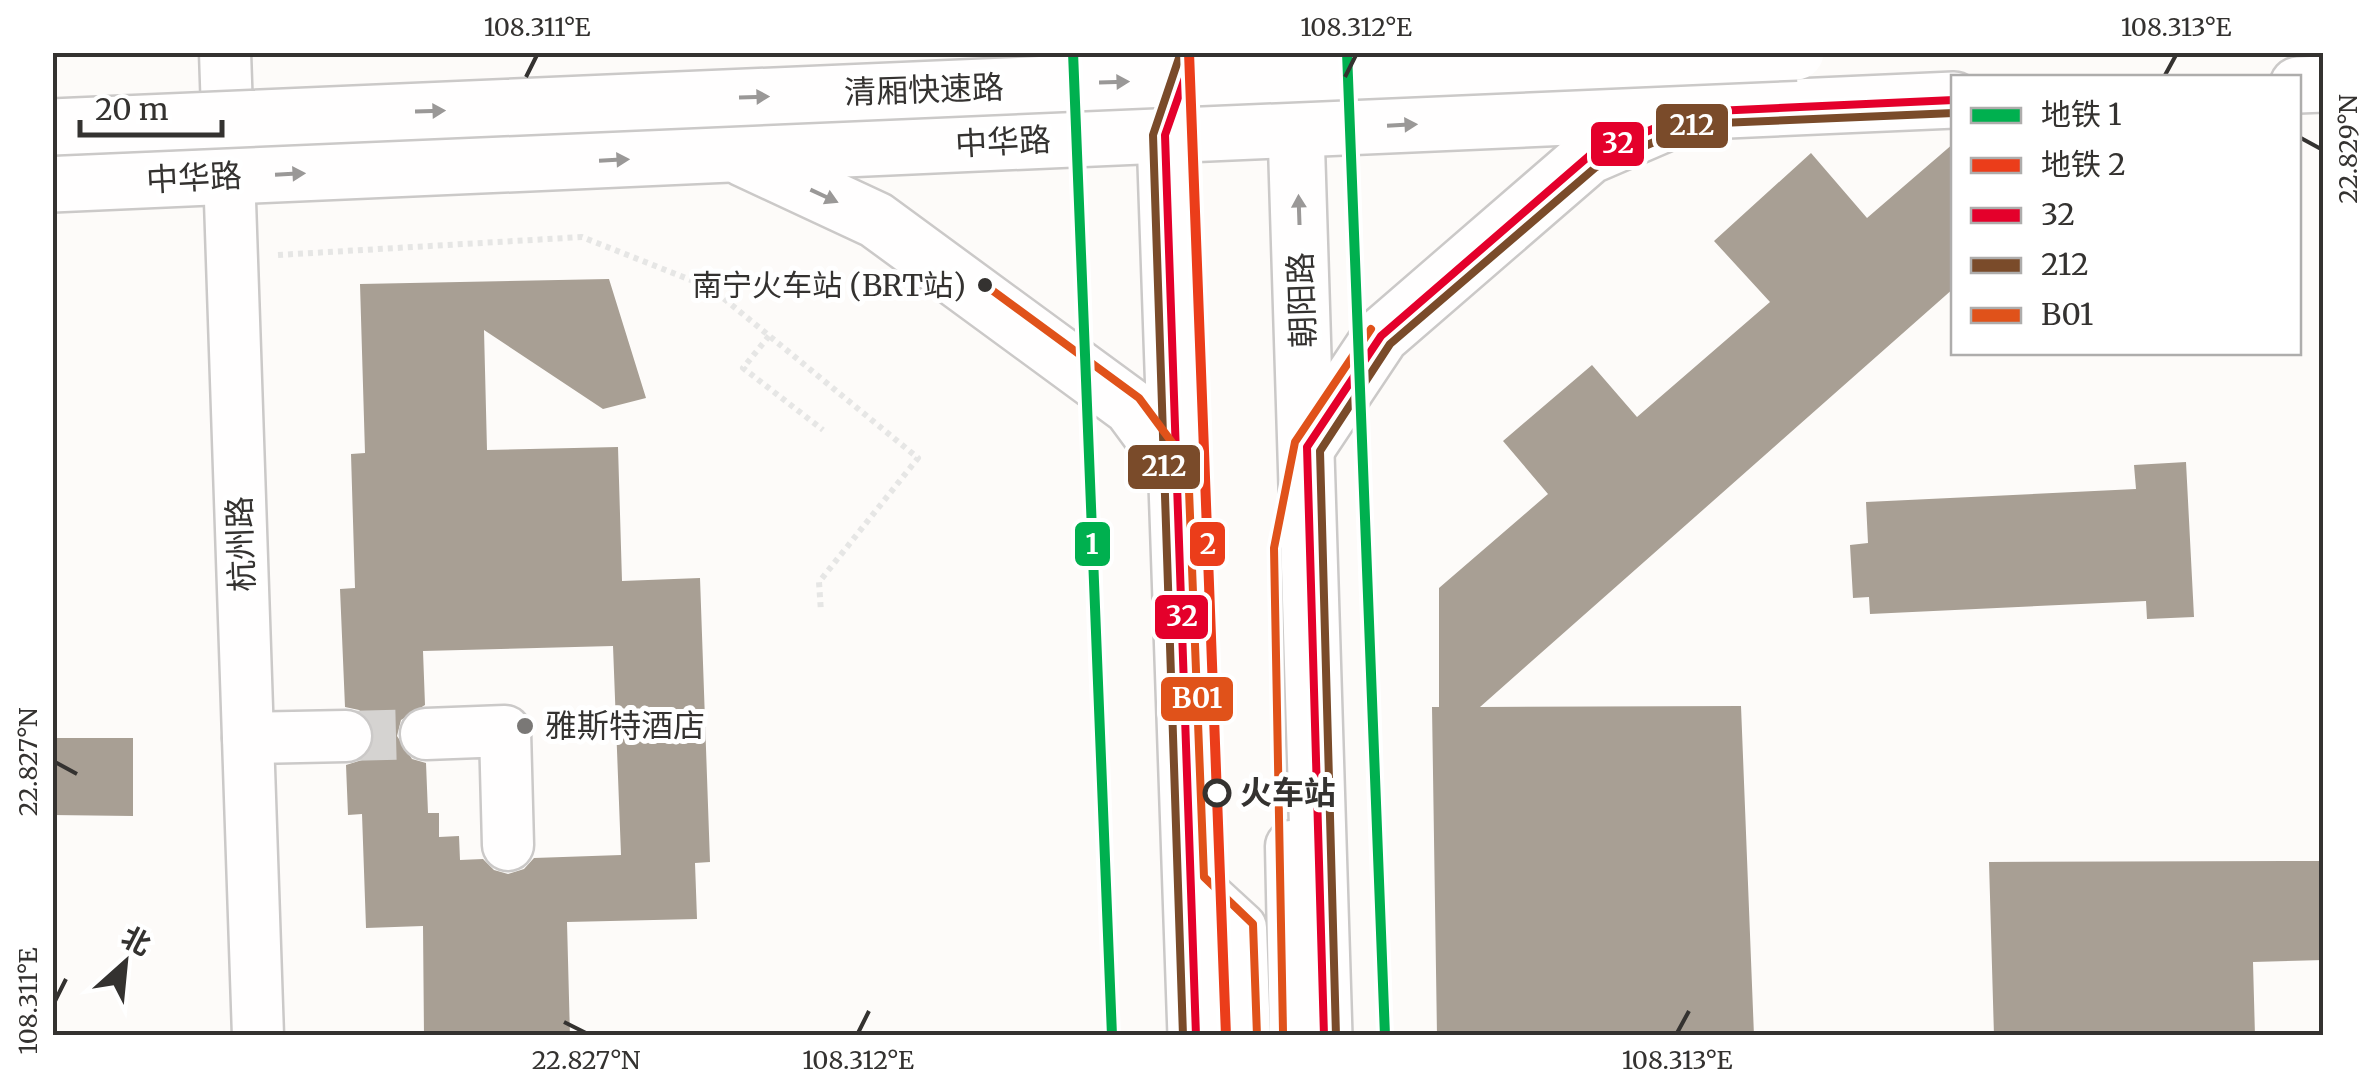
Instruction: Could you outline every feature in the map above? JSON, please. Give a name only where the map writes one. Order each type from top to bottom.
[{"type":"main road","points":[[1194,52],[1165,135],[1196,1036]]},
{"type":"main road","name":"朝阳路","points":[[1260,52],[1296,130],[1324,1036]]},
{"type":"main road","name":"清厢快速路","points":[[52,127],[1796,52]]},
{"type":"main road","name":"中华路","points":[[52,184],[1951,100]]},
{"type":"main road","points":[[1306,447],[1381,336],[1588,156],[1693,112]]},
{"type":"main road","points":[[736,154],[876,220],[1131,407],[1176,468]]},
{"type":"street","name":"杭州路","points":[[225,52],[258,1036]]},
{"type":"street","points":[[1295,1036],[1286,549],[1306,447]]},
{"type":"street","points":[[426,734],[504,732],[508,845]]},
{"type":"street","points":[[248,738],[346,736]]},
{"type":"street","points":[[1192,883],[1241,928],[1245,1036]]},
{"type":"path","points":[[232,257],[582,237],[711,288],[918,458],[819,582],[821,612]]},
{"type":"path","points":[[768,336],[743,368],[823,430]]},
{"type":"building","points":[[1951,146],[1951,291],[1480,707],[1741,706],[1754,1036],[1437,1036],[1432,707],[1439,707],[1439,588],[1548,494],[1503,441],[1592,365],[1637,417],[1770,302],[1714,241],[1811,153],[1867,218]]},
{"type":"building","points":[[609,279],[646,398],[603,409],[484,330],[487,450],[618,447],[622,581],[700,578],[710,862],[695,863],[697,919],[567,922],[570,1036],[424,1036],[423,926],[366,928],[362,814],[348,815],[346,765],[362,760],[375,736],[370,720],[359,710],[345,707],[340,589],[355,588],[351,454],[365,453],[360,284]],"holes":[[[613,646],[621,855],[534,858],[524,869],[508,874],[494,870],[483,859],[460,860],[459,836],[439,837],[439,813],[428,813],[426,763],[412,759],[397,736],[401,720],[425,705],[423,651]]]},
{"type":"building","points":[[2186,462],[2194,617],[2147,619],[2146,601],[1870,614],[1869,597],[1853,598],[1850,545],[1868,543],[1866,502],[2136,489],[2134,465]]},
{"type":"building","points":[[52,738],[133,738],[133,816],[52,815]]},
{"type":"building","points":[[2324,861],[2324,960],[2253,962],[2255,1036],[1994,1036],[1989,862]]},
{"type":"tunnel","points":[[346,736],[426,734]]},
{"type":"metro line","name":"1","points":[[1073,52],[1112,1036]]},
{"type":"metro line","name":"2","points":[[1189,52],[1226,1036]]},
{"type":"metro line","name":"1","points":[[1347,52],[1385,1036]]},
{"type":"transit line","name":"212","points":[[1181,52],[1153,135],[1183,1036]]},
{"type":"transit line","name":"32","points":[[1194,52],[1165,135],[1196,1036]]},
{"type":"transit line","name":"32","points":[[1324,1036],[1307,447],[1381,336],[1589,156],[1693,112],[1951,100]]},
{"type":"transit line","name":"212","points":[[1336,1036],[1320,451],[1390,344],[1596,167],[1696,124],[1951,113]]},
{"type":"transit line","name":"B01","points":[[985,285],[1139,398],[1188,464],[1204,877],[1253,924],[1257,1036]]},
{"type":"transit line","name":"B01","points":[[1283,1032],[1274,548],[1295,442],[1371,329]]},
{"type":"place","name":"南宁火车站 (BRT站)","points":[[985,285]]},
{"type":"place","name":"雅斯特酒店","points":[[525,726]]},
{"type":"place","name":"火车站","points":[[1217,793]]}]
